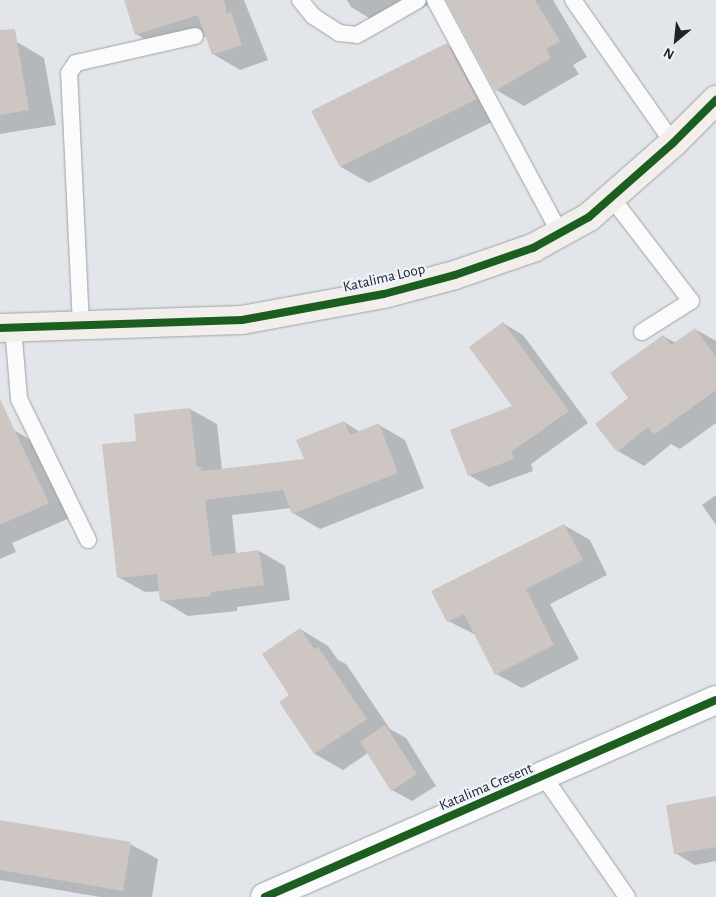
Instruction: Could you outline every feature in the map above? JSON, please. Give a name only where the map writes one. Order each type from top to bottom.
[{"type":"street","name":"Katalima Loop","points":[[6,328],[242,320],[384,294],[456,275],[533,248],[589,217],[673,143],[716,100]]},
{"type":"street","name":"Katalima Cresent","points":[[265,897],[544,777],[716,700]]},
{"type":"lane","points":[[300,0],[313,16],[340,33],[357,35],[418,0]]},
{"type":"lane","points":[[435,0],[560,233]]},
{"type":"lane","points":[[573,0],[673,143]]},
{"type":"lane","points":[[81,325],[69,73],[76,63],[194,36]]},
{"type":"lane","points":[[611,197],[690,301],[642,332]]},
{"type":"lane","points":[[6,328],[19,399],[88,540]]},
{"type":"lane","points":[[544,777],[626,897]]},
{"type":"building","points":[[124,0],[224,0],[227,14],[231,12],[242,45],[212,55],[198,15],[135,35]]},
{"type":"building","points":[[446,0],[535,0],[560,41],[546,49],[551,58],[495,91]]},
{"type":"building","points":[[15,29],[29,110],[0,115],[0,30]]},
{"type":"building","points":[[447,43],[477,99],[340,167],[311,111]]},
{"type":"building","points":[[503,322],[569,411],[511,452],[514,459],[468,476],[450,430],[512,406],[469,347]]},
{"type":"building","points":[[695,328],[716,357],[716,390],[654,435],[648,427],[617,452],[595,424],[628,398],[610,373],[663,335],[671,345]]},
{"type":"building","points":[[0,399],[49,503],[0,525]]},
{"type":"building","points":[[190,408],[197,467],[201,467],[202,471],[304,459],[296,440],[344,421],[350,435],[379,423],[398,473],[292,514],[283,490],[205,500],[212,556],[259,550],[264,585],[211,592],[211,596],[160,601],[157,574],[117,578],[102,444],[136,441],[134,414]]},
{"type":"building","points":[[564,524],[583,560],[526,589],[554,645],[495,675],[464,614],[447,622],[431,591]]},
{"type":"building","points":[[300,628],[314,649],[318,647],[367,719],[314,754],[279,702],[289,695],[262,654]]},
{"type":"building","points":[[385,725],[417,774],[391,791],[360,742]]},
{"type":"building","points":[[716,796],[716,847],[674,854],[666,805]]},
{"type":"building","points":[[0,820],[131,842],[123,891],[0,870]]},
{"type":"cycle path","points":[[0,328],[242,320],[384,294],[455,275],[533,248],[589,217],[673,143],[716,100]]},
{"type":"cycle path","points":[[265,897],[716,700]]}]
